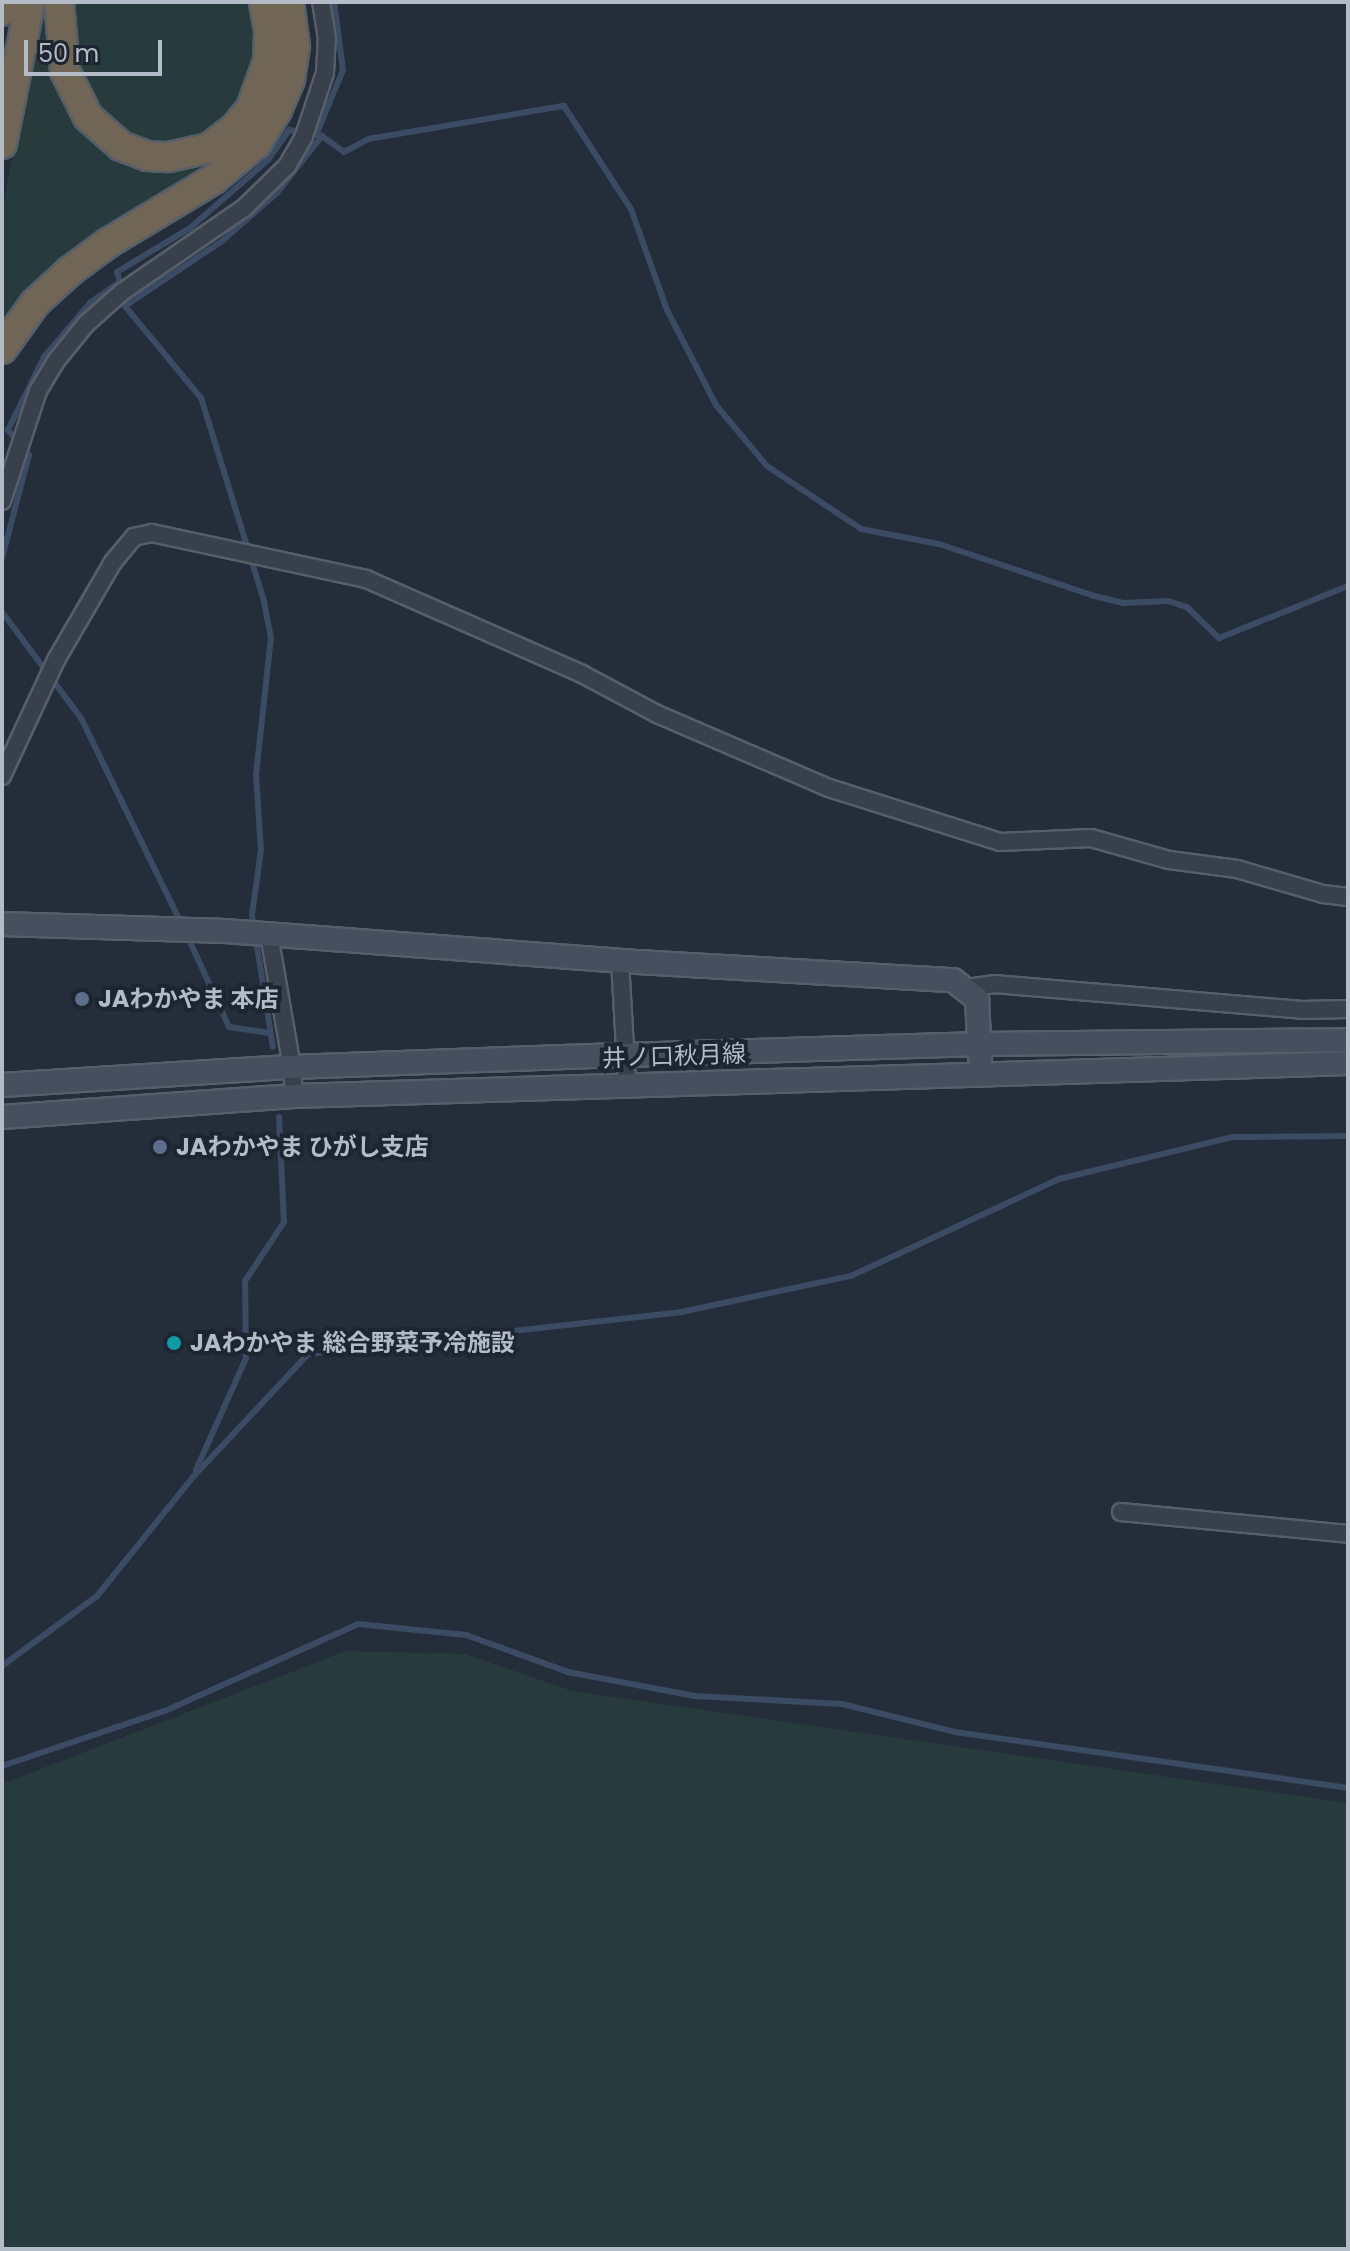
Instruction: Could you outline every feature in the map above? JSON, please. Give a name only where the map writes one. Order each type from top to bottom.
[{"type":"highway","points":[[2,11],[4,2]]},
{"type":"highway","points":[[2,144],[30,2]]},
{"type":"highway","points":[[59,2],[65,71],[88,117],[121,146],[147,156],[169,157],[209,148],[235,128],[251,108],[268,61],[269,31],[264,2]]},
{"type":"highway","points":[[2,349],[35,303],[70,271],[108,243],[214,179],[256,144],[277,110],[290,79],[295,46],[289,2]]},
{"type":"main road","points":[[2,924],[269,934],[620,961],[874,973],[953,980],[967,988],[977,999],[981,1072]]},
{"type":"main road","name":"井ノ口秋月線","points":[[2,1085],[292,1067],[626,1055],[980,1044],[1348,1040]]},
{"type":"main road","name":"井ノ口秋月線","points":[[2,1117],[294,1096],[627,1083],[1348,1063]]},
{"type":"street","points":[[2,501],[9,451],[56,361],[86,324],[122,292],[245,207],[287,166],[304,136],[325,73],[327,39],[321,2]]},
{"type":"street","points":[[2,776],[56,660],[113,562],[134,537],[152,533],[366,579],[582,674],[657,714],[829,788],[1000,842],[1091,838],[1169,860],[1237,869],[1323,894],[1348,897]]},
{"type":"street","points":[[269,934],[292,1067],[294,1096]]},
{"type":"street","points":[[620,961],[627,1083]]},
{"type":"street","points":[[967,988],[994,984],[1302,1010],[1348,1009]]},
{"type":"street","points":[[1121,1512],[1348,1534]]},
{"type":"green space","points":[[44,2],[50,2],[107,147],[234,147],[2,332],[2,209]]},
{"type":"green space","points":[[68,2],[253,2],[259,47],[241,103],[215,128],[182,141],[153,142],[130,136],[98,109],[79,78]]},
{"type":"green space","points":[[346,1651],[465,1654],[572,1691],[1348,1803],[1348,2249],[2,2249],[2,1784]]},
{"type":"waterway","points":[[316,135],[343,70],[334,2]]},
{"type":"waterway","points":[[254,929],[252,915],[261,850],[256,775],[271,638],[264,601],[201,398],[125,306],[222,241],[277,193],[322,136],[344,152],[368,139],[564,106],[631,209],[667,310],[716,405],[767,466],[861,529],[939,544],[1091,595],[1124,603],[1168,601],[1187,607],[1219,638],[1348,586]]},
{"type":"waterway","points":[[2,558],[29,455],[8,430],[44,357],[91,302],[120,282],[117,272],[190,228],[268,160],[289,130],[322,136]]},
{"type":"waterway","points":[[2,612],[81,718],[181,923]]},
{"type":"waterway","points":[[186,933],[229,1027],[270,1033]]},
{"type":"waterway","points":[[256,940],[273,1047]]},
{"type":"waterway","points":[[196,1470],[246,1358],[245,1281],[284,1222],[279,1117]]},
{"type":"waterway","points":[[2,1666],[97,1596],[193,1477],[308,1354],[681,1312],[851,1276],[1059,1179],[1232,1137],[1348,1136]]},
{"type":"waterway","points":[[2,1766],[167,1710],[358,1624],[466,1635],[568,1672],[695,1696],[842,1704],[955,1732],[1348,1788]]},
{"type":"place","name":"JAわかやま 本店","points":[[82,999]]},
{"type":"place","name":"JAわかやま ひがし支店","points":[[160,1147]]},
{"type":"place","name":"JAわかやま 総合野菜予冷施設","points":[[174,1343]]}]
